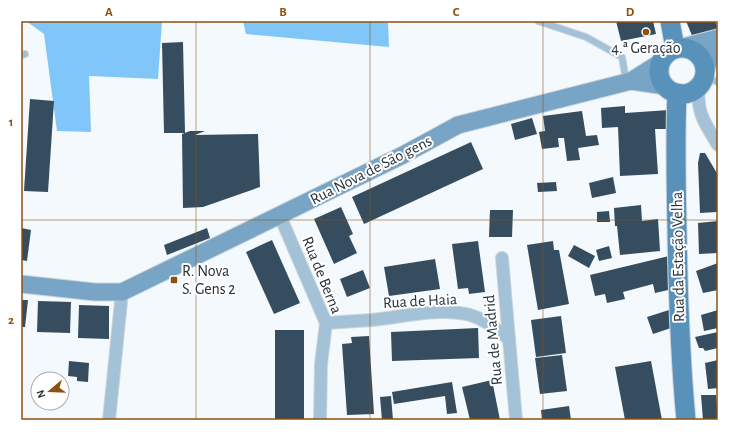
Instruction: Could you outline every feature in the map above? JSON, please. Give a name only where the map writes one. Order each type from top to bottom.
[{"type":"main road","points":[[670,21],[679,48]]},
{"type":"main road","points":[[679,48],[690,49],[701,58],[704,65],[707,82],[689,93],[671,90],[660,80],[659,74],[661,62],[666,54],[679,48]]},
{"type":"main road","name":"Rua da Estação Velha","points":[[671,90],[676,140],[681,362],[686,420]]},
{"type":"street","points":[[679,48],[718,38]]},
{"type":"street","points":[[718,44],[710,57],[707,82],[698,97],[701,116],[718,145]]},
{"type":"street","name":"Rua Nova de São gens","points":[[122,292],[403,155],[458,125],[628,81],[661,62]]},
{"type":"street","name":"Rua Nova de São gens","points":[[628,81],[671,90]]},
{"type":"street","name":"Rua de Berna","points":[[280,216],[326,323],[321,364],[320,420]]},
{"type":"street","name":"Rua de Madrid","points":[[502,258],[516,420]]},
{"type":"street","points":[[21,284],[95,292],[122,292],[109,420]]},
{"type":"street","name":"Rua de Haia","points":[[326,323],[451,312],[470,315],[487,322],[509,339]]},
{"type":"lane","points":[[538,21],[586,38],[622,57],[628,81]]},
{"type":"shaded area","points":[[26,21],[162,21],[158,79],[89,76],[91,132],[57,131],[44,34]]},
{"type":"shaded area","points":[[243,21],[371,21],[388,23],[389,47],[246,34]]},
{"type":"building","points":[[616,21],[653,21],[656,34],[621,41]]},
{"type":"building","points":[[686,21],[715,21],[718,29],[693,38]]},
{"type":"building","points":[[183,42],[185,133],[164,133],[162,43]]},
{"type":"building","points":[[30,99],[54,101],[48,192],[24,191]]},
{"type":"building","points":[[625,106],[625,113],[669,110],[670,129],[655,129],[658,174],[620,176],[618,127],[602,128],[601,108]]},
{"type":"building","points":[[582,111],[586,136],[597,135],[599,145],[578,148],[580,160],[567,161],[564,138],[558,138],[559,147],[542,149],[539,132],[545,131],[543,116]]},
{"type":"building","points":[[532,118],[537,134],[515,140],[511,124]]},
{"type":"building","points":[[190,131],[205,131],[195,135],[258,134],[260,187],[203,207],[183,208],[182,134]]},
{"type":"building","points":[[471,142],[483,169],[364,224],[352,197]]},
{"type":"building","points":[[700,153],[705,153],[718,175],[717,212],[700,213],[698,163]]},
{"type":"building","points":[[613,177],[616,193],[592,198],[589,183]]},
{"type":"building","points":[[556,182],[557,191],[538,192],[537,183]]},
{"type":"building","points":[[641,205],[642,221],[658,219],[660,251],[620,255],[617,226],[615,226],[614,208]]},
{"type":"building","points":[[341,207],[353,234],[349,236],[357,253],[334,264],[314,219]]},
{"type":"building","points":[[490,210],[513,210],[512,237],[489,237]]},
{"type":"building","points":[[609,211],[610,222],[597,222],[597,212]]},
{"type":"building","points":[[718,221],[718,253],[699,254],[698,223]]},
{"type":"building","points":[[21,228],[31,230],[27,261],[21,260]]},
{"type":"building","points":[[207,228],[210,238],[167,255],[164,245]]},
{"type":"building","points":[[272,240],[300,303],[274,314],[246,252]]},
{"type":"building","points":[[478,241],[485,292],[469,294],[468,288],[458,289],[452,244]]},
{"type":"building","points":[[553,241],[554,250],[559,250],[569,304],[538,310],[527,245]]},
{"type":"building","points":[[574,245],[595,256],[589,268],[568,256]]},
{"type":"building","points":[[609,246],[612,258],[599,261],[596,250]]},
{"type":"building","points":[[669,256],[677,288],[655,293],[653,284],[623,292],[625,299],[607,303],[605,294],[595,296],[590,275]]},
{"type":"building","points":[[435,259],[440,289],[389,296],[384,267]]},
{"type":"building","points":[[718,263],[718,290],[703,293],[696,271]]},
{"type":"building","points":[[363,270],[370,288],[347,297],[340,279]]},
{"type":"building","points":[[21,300],[28,300],[25,327],[21,327]]},
{"type":"building","points":[[38,301],[71,302],[70,333],[37,332]]},
{"type":"building","points":[[79,305],[109,306],[109,339],[78,338]]},
{"type":"building","points":[[669,310],[674,327],[653,334],[647,317]]},
{"type":"building","points":[[718,310],[718,328],[704,331],[701,315]]},
{"type":"building","points":[[561,316],[566,353],[536,357],[531,320]]},
{"type":"building","points":[[478,328],[479,358],[392,361],[391,332]]},
{"type":"building","points":[[275,330],[304,330],[304,420],[275,420]]},
{"type":"building","points":[[718,332],[718,348],[705,351],[703,348],[699,348],[695,337]]},
{"type":"building","points":[[369,336],[374,414],[347,415],[342,344],[352,343],[351,337]]},
{"type":"building","points":[[562,355],[567,391],[540,394],[535,358]]},
{"type":"building","points":[[718,360],[718,388],[708,389],[705,363]]},
{"type":"building","points":[[69,361],[89,363],[88,382],[77,381],[77,377],[70,376],[70,371],[68,371]]},
{"type":"building","points":[[651,361],[662,420],[625,420],[615,367]]},
{"type":"building","points":[[492,380],[500,420],[470,420],[462,387]]},
{"type":"building","points":[[452,382],[457,413],[447,414],[445,396],[394,404],[392,392]]},
{"type":"building","points":[[701,395],[716,395],[718,420],[703,420]]},
{"type":"building","points":[[391,396],[393,420],[382,420],[380,397]]},
{"type":"building","points":[[569,406],[571,420],[542,420],[541,410]]},
{"type":"place","name":"4.ª Geração","points":[[646,32]]},
{"type":"place","name":"R. Nova S. Gens 2","points":[[174,280]]}]
